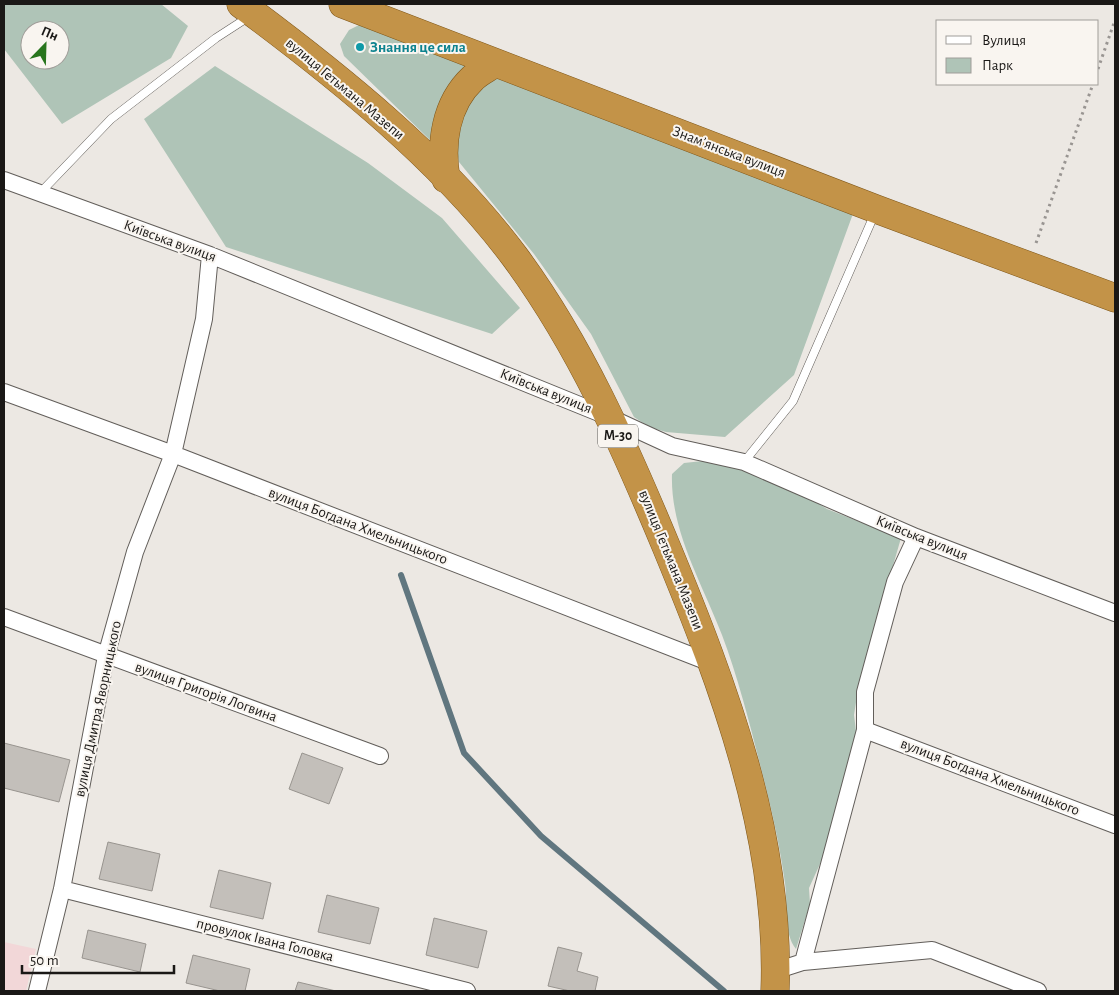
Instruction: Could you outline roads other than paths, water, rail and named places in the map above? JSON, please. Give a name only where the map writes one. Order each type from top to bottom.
[{"type":"highway","name":"Знамʼянська вулиця","points":[[343,4],[876,209],[1115,298]]},
{"type":"highway","name":"вулиця Гетьмана Мазепи","points":[[247,8],[352,92],[446,179],[483,218],[539,291],[592,378],[656,522],[711,663],[746,772],[760,831],[770,886],[775,981]]},
{"type":"highway","points":[[446,179],[443,143],[451,110],[460,92],[473,78],[495,63]]},
{"type":"street","name":"Київська вулиця","points":[[4,180],[210,255],[609,417],[672,446],[744,462],[916,537],[1115,613]]},
{"type":"street","name":"вулиця Дмитра Яворницького","points":[[37,991],[62,889],[106,656],[135,552],[173,454],[204,319],[210,255]]},
{"type":"street","name":"вулиця Богдана Хмельницького","points":[[4,392],[173,454],[711,663]]},
{"type":"street","points":[[803,962],[865,730],[865,692],[895,582],[916,537]]},
{"type":"street","name":"вулиця Григорія Логвина","points":[[4,617],[380,756]]},
{"type":"street","name":"вулиця Богдана Хмельницького","points":[[865,730],[1115,825]]},
{"type":"street","name":"провулок Івана Головка","points":[[62,889],[467,991]]},
{"type":"street","points":[[775,981],[803,962],[932,950],[1038,991]]},
{"type":"lane","points":[[40,193],[111,119],[216,38],[247,8]]},
{"type":"lane","points":[[744,462],[793,401],[876,209]]},
{"type":"waterway","points":[[401,575],[464,753],[541,836],[724,991]]},
{"type":"place","name":"Знання це сила","points":[[360,47]]}]
